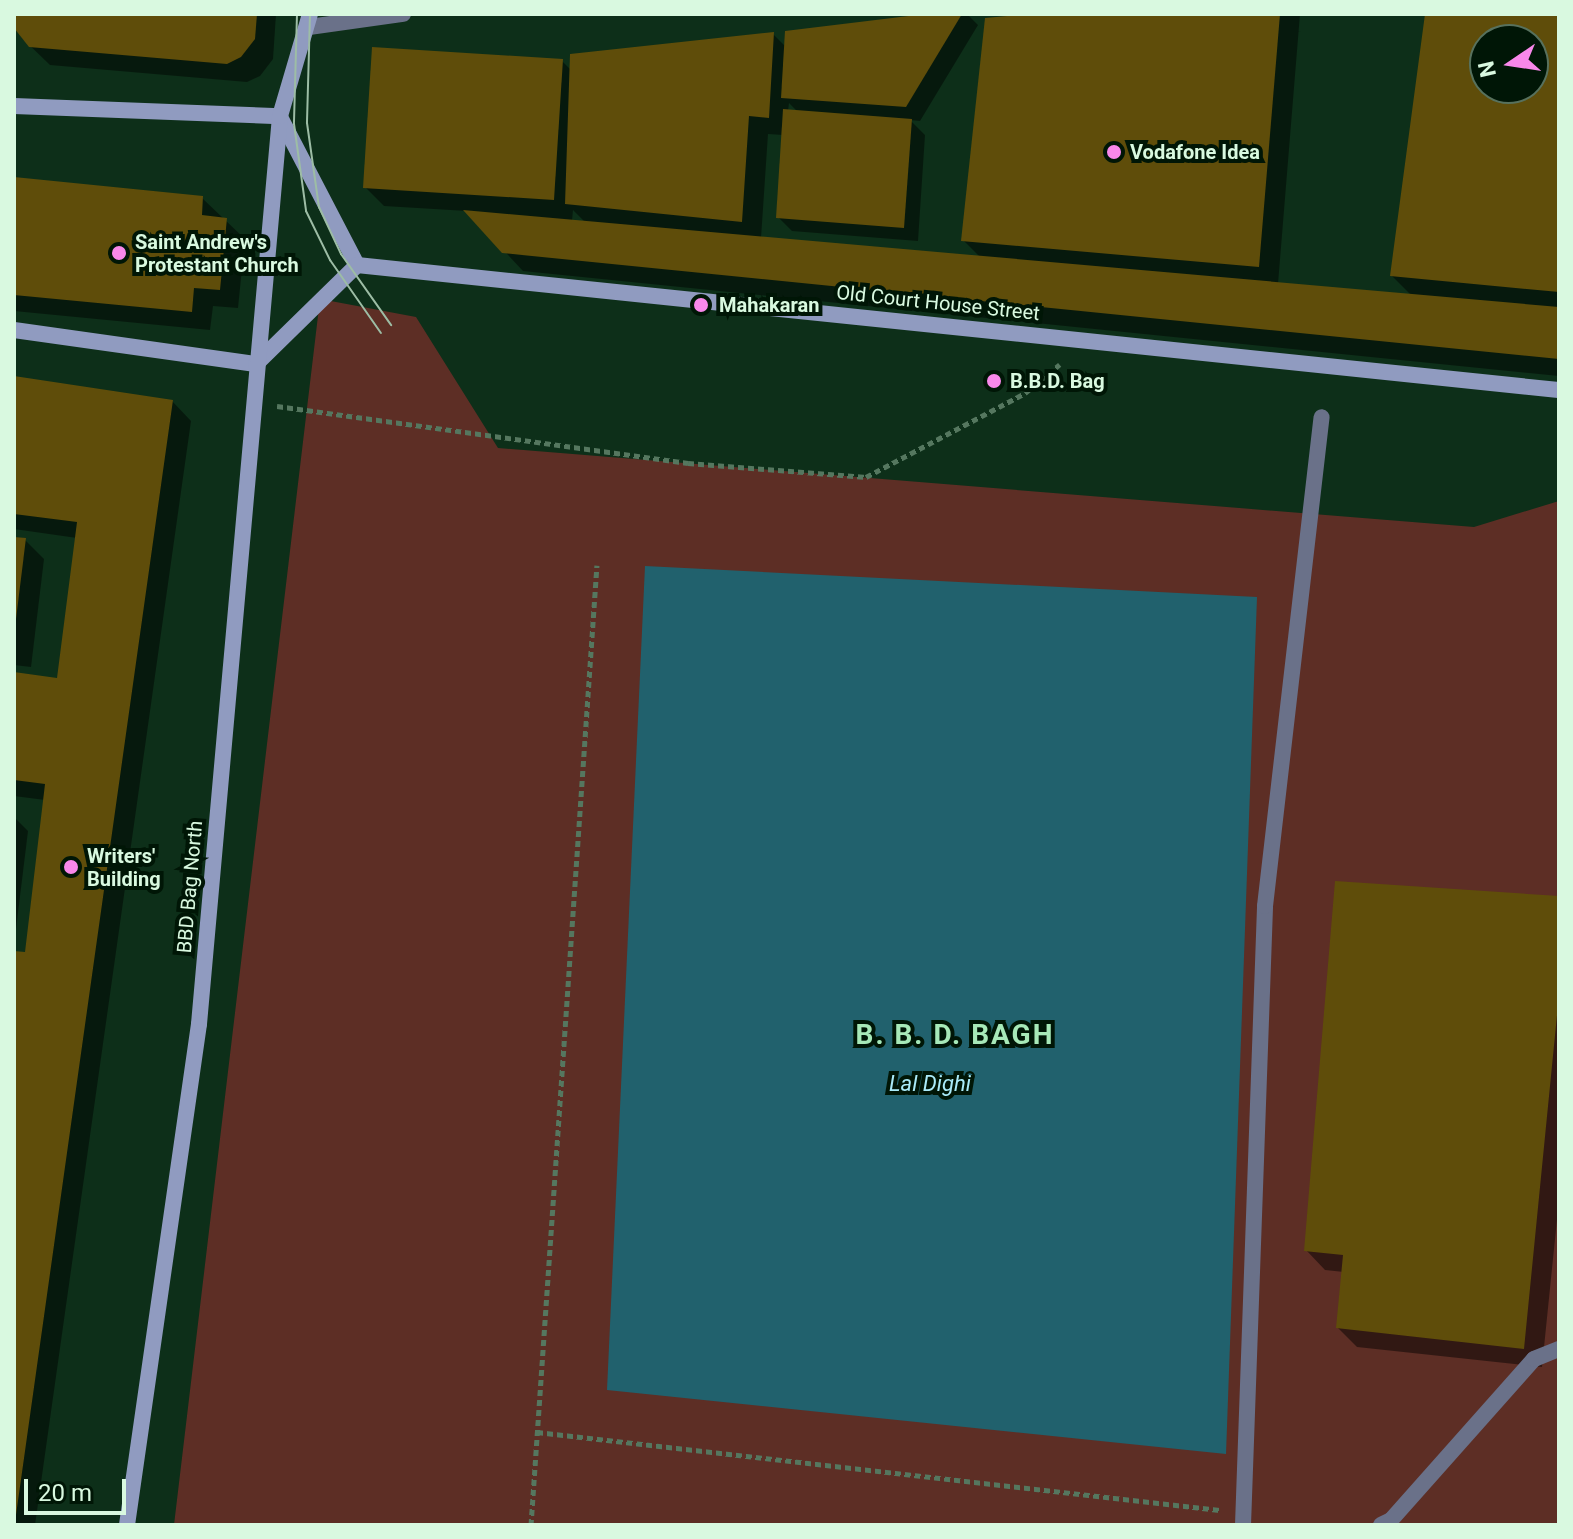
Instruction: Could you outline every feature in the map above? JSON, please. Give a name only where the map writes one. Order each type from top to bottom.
[{"type":"main road","name":"BBD Bag North","points":[[127,1525],[199,1024],[280,116],[309,20]]},
{"type":"main road","points":[[14,106],[280,116],[357,265],[256,364],[14,330]]},
{"type":"main road","name":"Old Court House Street","points":[[357,265],[1559,390]]},
{"type":"street","points":[[309,20],[403,14]]},
{"type":"street","points":[[1243,1525],[1265,906],[1322,417]]},
{"type":"street","points":[[1381,1525],[1391,1520],[1534,1359],[1559,1349]]},
{"type":"path","points":[[253,403],[688,463],[866,477],[1025,393]]},
{"type":"path","points":[[531,1525],[597,565]]},
{"type":"path","points":[[537,1432],[1230,1511]]},
{"type":"shaded area","points":[[320,299],[416,317],[498,448],[1474,527],[1559,501],[1559,1525],[174,1525]]},
{"type":"water","name":"Lal Dighi","points":[[645,566],[1257,597],[1226,1454],[607,1390]]},
{"type":"building","points":[[14,14],[257,14],[255,39],[241,57],[227,64],[29,47],[14,28]]},
{"type":"building","points":[[925,14],[962,14],[906,107],[781,98],[785,31]]},
{"type":"building","points":[[1029,14],[1280,14],[1259,267],[961,241],[985,18]]},
{"type":"building","points":[[1425,14],[1559,14],[1559,292],[1390,276]]},
{"type":"building","points":[[774,32],[769,118],[749,116],[742,222],[565,204],[570,54]]},
{"type":"building","points":[[372,47],[563,59],[554,200],[363,188]]},
{"type":"building","points":[[783,109],[912,119],[904,228],[776,218]]},
{"type":"building","name":"Saint Andrew's Protestant Church","points":[[14,177],[203,196],[202,215],[227,218],[220,290],[194,288],[192,312],[14,295]]},
{"type":"building","name":"Mahakaran","points":[[463,210],[1559,307],[1559,359],[502,253]]},
{"type":"building","name":"Writers' Building","points":[[14,376],[173,400],[16,1515],[14,951],[25,952],[45,784],[14,780],[14,672],[57,678],[77,522],[14,514]]},
{"type":"building","points":[[14,537],[26,538],[16,619],[14,619]]},
{"type":"building","points":[[1335,881],[1559,896],[1559,995],[1524,1349],[1336,1328],[1343,1255],[1304,1251]]},
{"type":"tram line","points":[[297,14],[294,124],[306,211],[330,260],[381,333]]},
{"type":"tram line","points":[[310,14],[307,123],[319,207],[341,254],[391,325]]},
{"type":"place","name":"Vodafone Idea","points":[[1114,152]]},
{"type":"place","name":"Saint Andrew's Protestant Church","points":[[119,253]]},
{"type":"place","name":"Mahakaran","points":[[701,305]]},
{"type":"place","name":"B.B.D. Bag","points":[[994,381]]},
{"type":"place","name":"Writers' Building","points":[[71,867]]},
{"type":"district","name":"B. B. D. BAGH","points":[[955,1035]]}]
